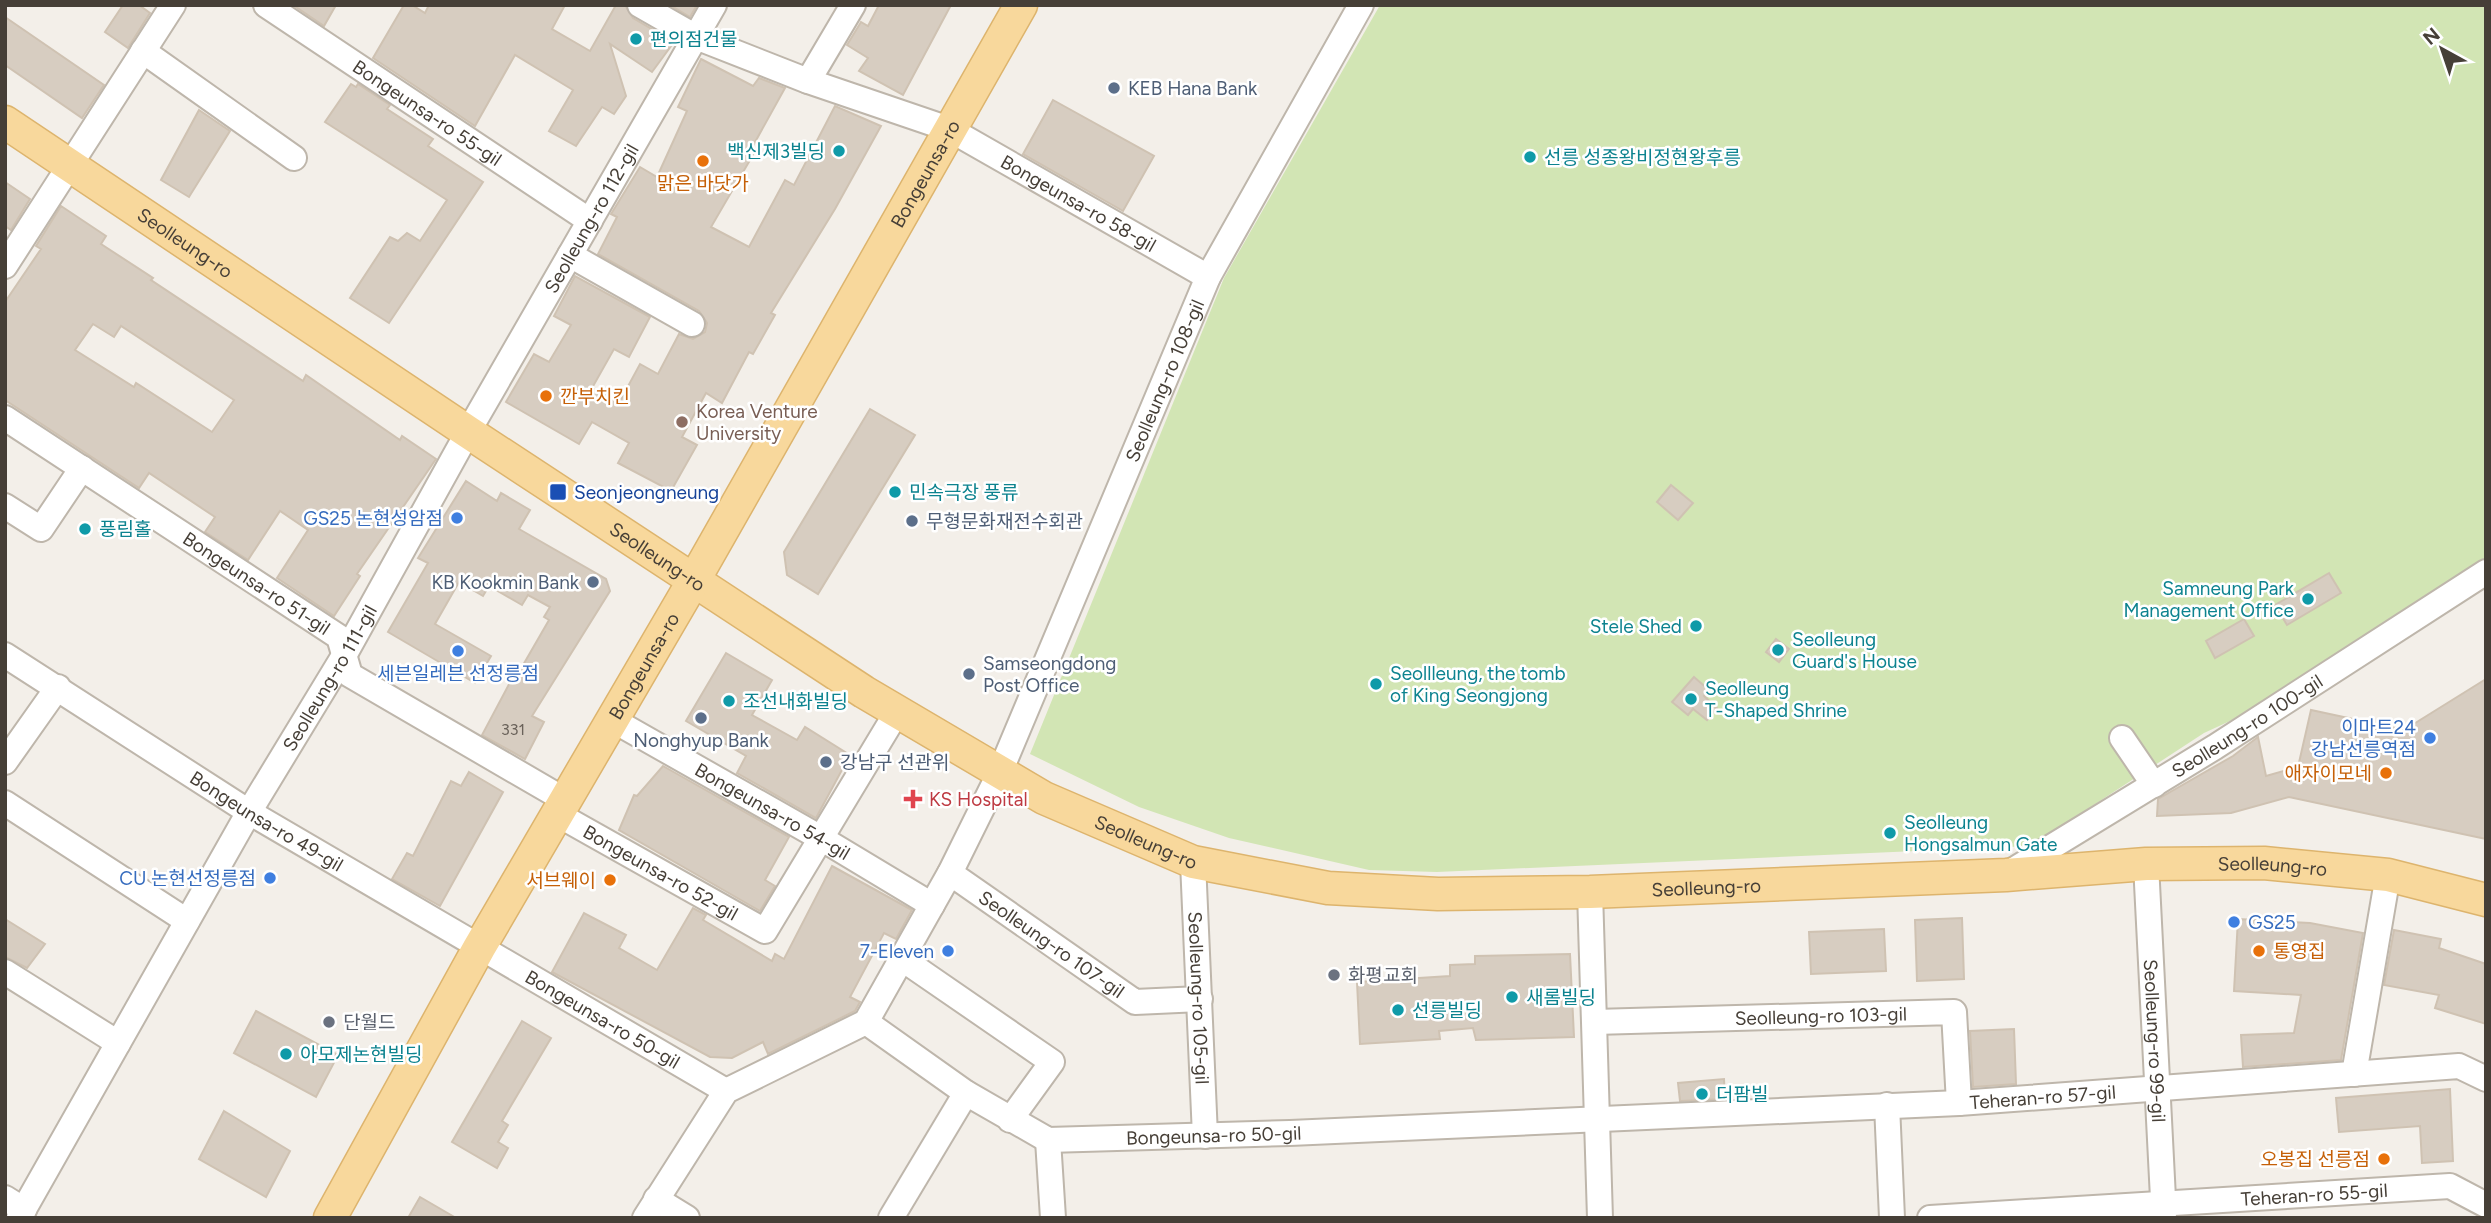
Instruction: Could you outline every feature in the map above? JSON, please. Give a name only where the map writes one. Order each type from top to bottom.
[{"type":"main road","name":"Bongeunsa-ro","points":[[330,1218],[479,948],[694,580],[1021,5]]},
{"type":"main road","name":"Seolleung-ro","points":[[5,122],[68,167],[468,432],[897,712],[1044,798],[1194,862],[1292,883],[1379,893],[1590,892],[2006,875],[2146,864],[2303,864],[2388,875],[2486,900]]},
{"type":"street","points":[[5,266],[173,5]]},
{"type":"street","name":"Bongeunsa-ro 55-gil","points":[[266,5],[590,221]]},
{"type":"street","name":"Bongeunsa-ro 58-gil","points":[[640,5],[696,37],[808,81],[949,129],[1208,277]]},
{"type":"street","name":"Seolleung-ro 112-gil","points":[[468,432],[714,5]]},
{"type":"street","points":[[808,81],[853,5]]},
{"type":"street","name":"Seolleung-ro 108-gil","points":[[1000,772],[1208,277],[1361,5]]},
{"type":"street","points":[[143,51],[294,158]]},
{"type":"street","points":[[570,254],[692,324]]},
{"type":"street","name":"Bongeunsa-ro 51-gil","points":[[5,418],[339,637],[350,675],[561,807]]},
{"type":"street","name":"Seolleung-ro 111-gil","points":[[16,1209],[118,1044],[249,812],[345,654],[468,432]]},
{"type":"street","points":[[5,506],[41,529],[82,468]]},
{"type":"street","name":"Seolleung-ro 100-gil","points":[[2006,875],[2154,785],[2486,572]]},
{"type":"street","name":"Bongeunsa-ro 49-gil","points":[[5,655],[249,812],[479,948]]},
{"type":"street","points":[[5,762],[58,687]]},
{"type":"street","points":[[819,837],[897,712]]},
{"type":"street","name":"Bongeunsa-ro 54-gil","points":[[611,719],[819,837],[932,905]]},
{"type":"street","points":[[2122,738],[2154,785]]},
{"type":"street","points":[[687,1218],[651,1208],[726,1091],[866,1022],[950,873],[1000,772]]},
{"type":"street","points":[[5,803],[187,921]]},
{"type":"street","name":"Bongeunsa-ro 52-gil","points":[[561,807],[765,931],[819,837]]},
{"type":"street","name":"Seolleung-ro 105-gil","points":[[1194,862],[1205,1136]]},
{"type":"street","name":"Seolleung-ro 99-gil","points":[[2146,864],[2164,1211]]},
{"type":"street","name":"Seolleung-ro 107-gil","points":[[950,873],[1135,1002],[1200,999]]},
{"type":"street","points":[[2354,1074],[2388,875]]},
{"type":"street","points":[[1590,892],[1600,1218]]},
{"type":"street","name":"Bongeunsa-ro 50-gil","points":[[479,948],[726,1091]]},
{"type":"street","points":[[901,958],[1052,1062],[1010,1119]]},
{"type":"street","points":[[5,972],[118,1044]]},
{"type":"street","name":"Seolleung-ro 103-gil","points":[[1595,1022],[1954,1012],[1959,1103]]},
{"type":"street","points":[[866,1022],[966,1093],[1048,1140],[1053,1218]]},
{"type":"street","name":"Teheran-ro 57-gil","points":[[1597,1120],[1959,1103],[2159,1086],[2459,1066],[2486,1079]]},
{"type":"street","points":[[891,1218],[966,1093]]},
{"type":"street","points":[[1886,1105],[1892,1218]]},
{"type":"street","name":"Bongeunsa-ro 50-gil","points":[[1048,1140],[1597,1120]]},
{"type":"street","name":"Teheran-ro 55-gil","points":[[1930,1218],[2164,1211],[2450,1186],[2486,1205]]},
{"type":"green space","points":[[1380,5],[2486,5],[2486,567],[2230,721],[2204,733],[2031,846],[1437,872],[1369,870],[1229,838],[1139,807],[1030,754],[1224,278]]},
{"type":"building","points":[[123,5],[139,5],[150,13],[128,48],[105,32]]},
{"type":"building","points":[[293,5],[336,5],[324,26]]},
{"type":"building","points":[[404,5],[412,5],[425,13],[429,5],[565,5],[552,29],[590,51],[616,5],[625,5],[633,18],[674,42],[652,72],[610,44],[626,96],[614,114],[602,107],[576,146],[549,131],[573,90],[515,55],[475,126],[373,58]]},
{"type":"building","points":[[670,5],[697,5],[690,17]]},
{"type":"building","points":[[879,5],[951,5],[903,95],[859,71],[868,58],[847,45],[861,22],[868,26]]},
{"type":"building","points":[[5,17],[104,85],[82,118],[5,65]]},
{"type":"building","points":[[701,59],[753,86],[759,78],[785,88],[749,153],[753,155],[711,227],[749,247],[785,180],[794,185],[835,106],[881,126],[835,209],[771,313],[775,315],[753,354],[749,352],[722,403],[706,393],[682,437],[697,445],[671,491],[618,463],[629,443],[592,422],[579,444],[506,402],[534,354],[549,362],[571,325],[554,316],[575,276],[650,317],[629,357],[614,349],[592,388],[619,403],[640,364],[658,374],[679,334],[693,339],[705,332],[707,323],[699,311],[598,254],[617,217],[611,214],[640,167],[657,177],[687,111],[678,107]]},
{"type":"building","points":[[351,84],[356,87],[358,84],[390,105],[387,109],[433,139],[428,146],[483,182],[389,323],[350,298],[390,237],[398,241],[407,233],[420,241],[447,200],[325,122]]},
{"type":"building","points":[[1053,100],[1154,156],[1123,211],[1023,154]]},
{"type":"building","points":[[199,110],[230,131],[189,197],[161,180]]},
{"type":"building","points":[[5,182],[30,199],[11,230],[5,226]]},
{"type":"building","points":[[61,206],[106,236],[101,244],[153,278],[151,280],[303,381],[306,375],[400,440],[402,436],[436,459],[357,574],[360,576],[334,616],[277,578],[308,530],[280,511],[248,560],[205,532],[215,517],[149,473],[139,488],[5,400],[5,302],[41,249],[36,246]],"holes":[[[93,324],[114,337],[121,326],[234,400],[212,432],[136,383],[134,387],[75,350]]]},
{"type":"building","points":[[870,409],[915,435],[818,594],[787,575],[784,552]]},
{"type":"building","points":[[466,481],[497,501],[501,493],[530,510],[519,529],[606,579],[610,591],[532,716],[544,722],[525,759],[482,735],[516,671],[519,672],[549,620],[544,617],[550,607],[528,595],[522,605],[489,586],[483,596],[459,582],[435,624],[491,656],[475,683],[388,632],[428,563],[418,558]]},
{"type":"building","points":[[1671,485],[1693,503],[1678,520],[1657,502]]},
{"type":"building","name":"Samneung Park Management Office","points":[[2329,573],[2341,593],[2287,625],[2275,605]]},
{"type":"building","points":[[2244,619],[2254,636],[2215,658],[2206,641]]},
{"type":"building","name":"Seolleung Guard's House","points":[[1776,639],[1789,649],[1779,662],[1766,652]]},
{"type":"building","points":[[726,653],[772,680],[752,715],[797,740],[805,727],[850,755],[816,818],[737,773],[746,756],[686,721]]},
{"type":"building","name":"Seolleung T-Shaped Shrine","points":[[1694,677],[1709,690],[1704,696],[1717,708],[1707,720],[1693,709],[1688,715],[1672,702]]},
{"type":"building","points":[[2486,679],[2486,839],[2289,797],[2231,813],[2157,816],[2158,799],[2233,756],[2258,737],[2266,776],[2298,767],[2311,710],[2404,730]]},
{"type":"building","points":[[663,766],[789,837],[765,880],[775,886],[760,911],[619,830],[634,795],[637,796]]},
{"type":"building","points":[[469,772],[503,792],[440,906],[392,879],[407,853],[413,856],[451,781],[461,786]]},
{"type":"building","points":[[832,866],[912,910],[896,939],[884,933],[850,997],[860,1002],[855,1011],[768,1054],[763,1042],[732,1058],[710,1057],[552,972],[584,913],[626,935],[619,948],[657,970],[693,908],[706,915],[703,920],[772,961],[775,954],[784,959]]},
{"type":"building","points":[[1962,918],[1964,979],[1917,981],[1915,920]]},
{"type":"building","points":[[5,919],[45,944],[27,968],[5,957]]},
{"type":"building","points":[[2238,919],[2310,923],[2363,933],[2341,1060],[2243,1067],[2241,1035],[2294,1033],[2301,995],[2234,991]]},
{"type":"building","points":[[1884,929],[1886,971],[1811,974],[1809,932]]},
{"type":"building","points":[[2394,930],[2441,939],[2439,948],[2486,964],[2486,1024],[2435,1008],[2439,995],[2384,985]]},
{"type":"building","name":"새롬빌딩","points":[[1570,954],[1574,1037],[1476,1040],[1473,1028],[1439,1031],[1440,1039],[1360,1044],[1357,982],[1450,976],[1450,965],[1475,964],[1475,956]]},
{"type":"building","name":"아모제논현빌딩","points":[[256,1011],[338,1055],[316,1097],[234,1053]]},
{"type":"building","points":[[522,1021],[551,1038],[502,1121],[508,1125],[498,1142],[508,1148],[497,1168],[452,1142]]},
{"type":"building","points":[[2014,1029],[2016,1084],[1973,1087],[1970,1031]]},
{"type":"building","name":"더팜빌","points":[[1724,1079],[1725,1099],[1680,1101],[1678,1083]]},
{"type":"building","points":[[2450,1089],[2453,1161],[2422,1163],[2420,1126],[2339,1132],[2336,1098]]},
{"type":"building","points":[[224,1111],[290,1151],[266,1197],[199,1159]]},
{"type":"building","points":[[420,1197],[456,1218],[408,1218]]},
{"type":"place","name":"편의점건물","points":[[636,39]]},
{"type":"place","name":"KEB Hana Bank","points":[[1114,88]]},
{"type":"place","name":"백신제3빌딩","points":[[839,151]]},
{"type":"place","name":"선릉 성종왕비정현왕후릉","points":[[1530,157]]},
{"type":"place","name":"맑은 바닷가","points":[[703,161]]},
{"type":"place","name":"깐부치킨","points":[[546,396]]},
{"type":"place","name":"Korea Venture University","points":[[682,422]]},
{"type":"place","name":"Seonjeongneung","points":[[558,492]]},
{"type":"place","name":"민속극장 풍류","points":[[895,492]]},
{"type":"place","name":"GS25 논현성암점","points":[[457,518]]},
{"type":"place","name":"무형문화재전수회관","points":[[912,521]]},
{"type":"place","name":"풍림홀","points":[[85,529]]},
{"type":"place","name":"KB Kookmin Bank","points":[[593,582]]},
{"type":"place","name":"Samneung Park Management Office","points":[[2308,599]]},
{"type":"place","name":"Stele Shed","points":[[1696,626]]},
{"type":"place","name":"Seolleung Guard's House","points":[[1778,650]]},
{"type":"place","name":"세븐일레븐 선정릉점","points":[[458,651]]},
{"type":"place","name":"Samseongdong Post Office","points":[[969,674]]},
{"type":"place","name":"Seollleung, the tomb of King Seongjong","points":[[1376,684]]},
{"type":"place","name":"Seolleung T-Shaped Shrine","points":[[1691,699]]},
{"type":"place","name":"조선내화빌딩","points":[[729,701]]},
{"type":"place","name":"Nonghyup Bank","points":[[701,718]]},
{"type":"place","name":"이마트24 강남선릉역점","points":[[2430,738]]},
{"type":"place","name":"강남구 선관위","points":[[826,762]]},
{"type":"place","name":"애자이모네","points":[[2386,773]]},
{"type":"place","name":"KS Hospital","points":[[913,799]]},
{"type":"place","name":"Seolleung Hongsalmun Gate","points":[[1890,833]]},
{"type":"place","name":"CU 논현선정릉점","points":[[270,878]]},
{"type":"place","name":"서브웨이","points":[[610,880]]},
{"type":"place","name":"GS25","points":[[2234,922]]},
{"type":"place","name":"7-Eleven","points":[[948,951]]},
{"type":"place","name":"통영집","points":[[2259,951]]},
{"type":"place","name":"화평교회","points":[[1334,975]]},
{"type":"place","name":"새롬빌딩","points":[[1512,997]]},
{"type":"place","name":"선릉빌딩","points":[[1398,1010]]},
{"type":"place","name":"단월드","points":[[329,1022]]},
{"type":"place","name":"아모제논현빌딩","points":[[286,1054]]},
{"type":"place","name":"더팜빌","points":[[1702,1094]]},
{"type":"place","name":"오봉집 선릉점","points":[[2384,1159]]}]
